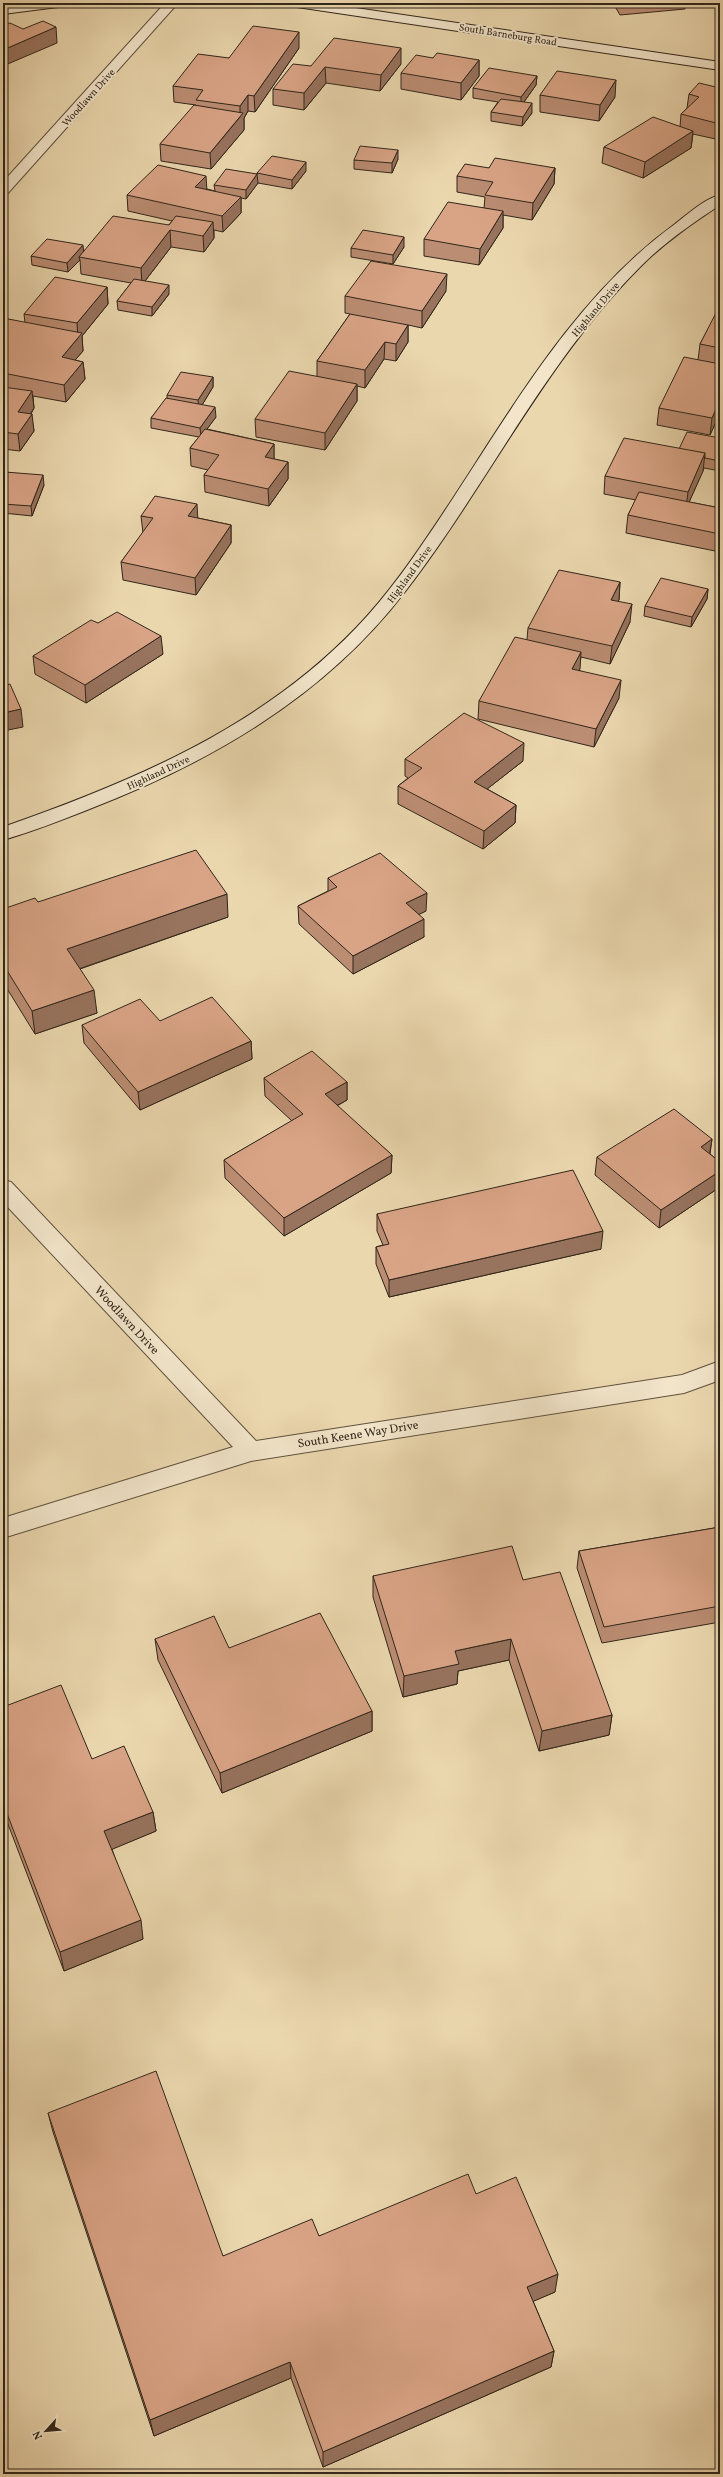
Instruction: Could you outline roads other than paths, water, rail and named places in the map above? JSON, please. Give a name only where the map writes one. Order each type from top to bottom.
[{"type":"street","points":[[3,10],[58,3]]},
{"type":"street","name":"Woodlawn Drive","points":[[3,190],[172,3]]},
{"type":"street","name":"South Barneburg Road","points":[[297,3],[720,66]]},
{"type":"street","name":"Highland Drive","points":[[3,834],[99,800],[212,746],[272,709],[304,686],[336,658],[381,611],[415,567],[547,371],[604,297],[660,243],[720,199]]},
{"type":"street","name":"Woodlawn Drive","points":[[3,1188],[251,1451]]},
{"type":"street","name":"South Keene Way Drive","points":[[3,1528],[251,1451],[684,1384],[720,1370]]},
{"type":"street","points":[[684,1384],[720,1385]]}]
